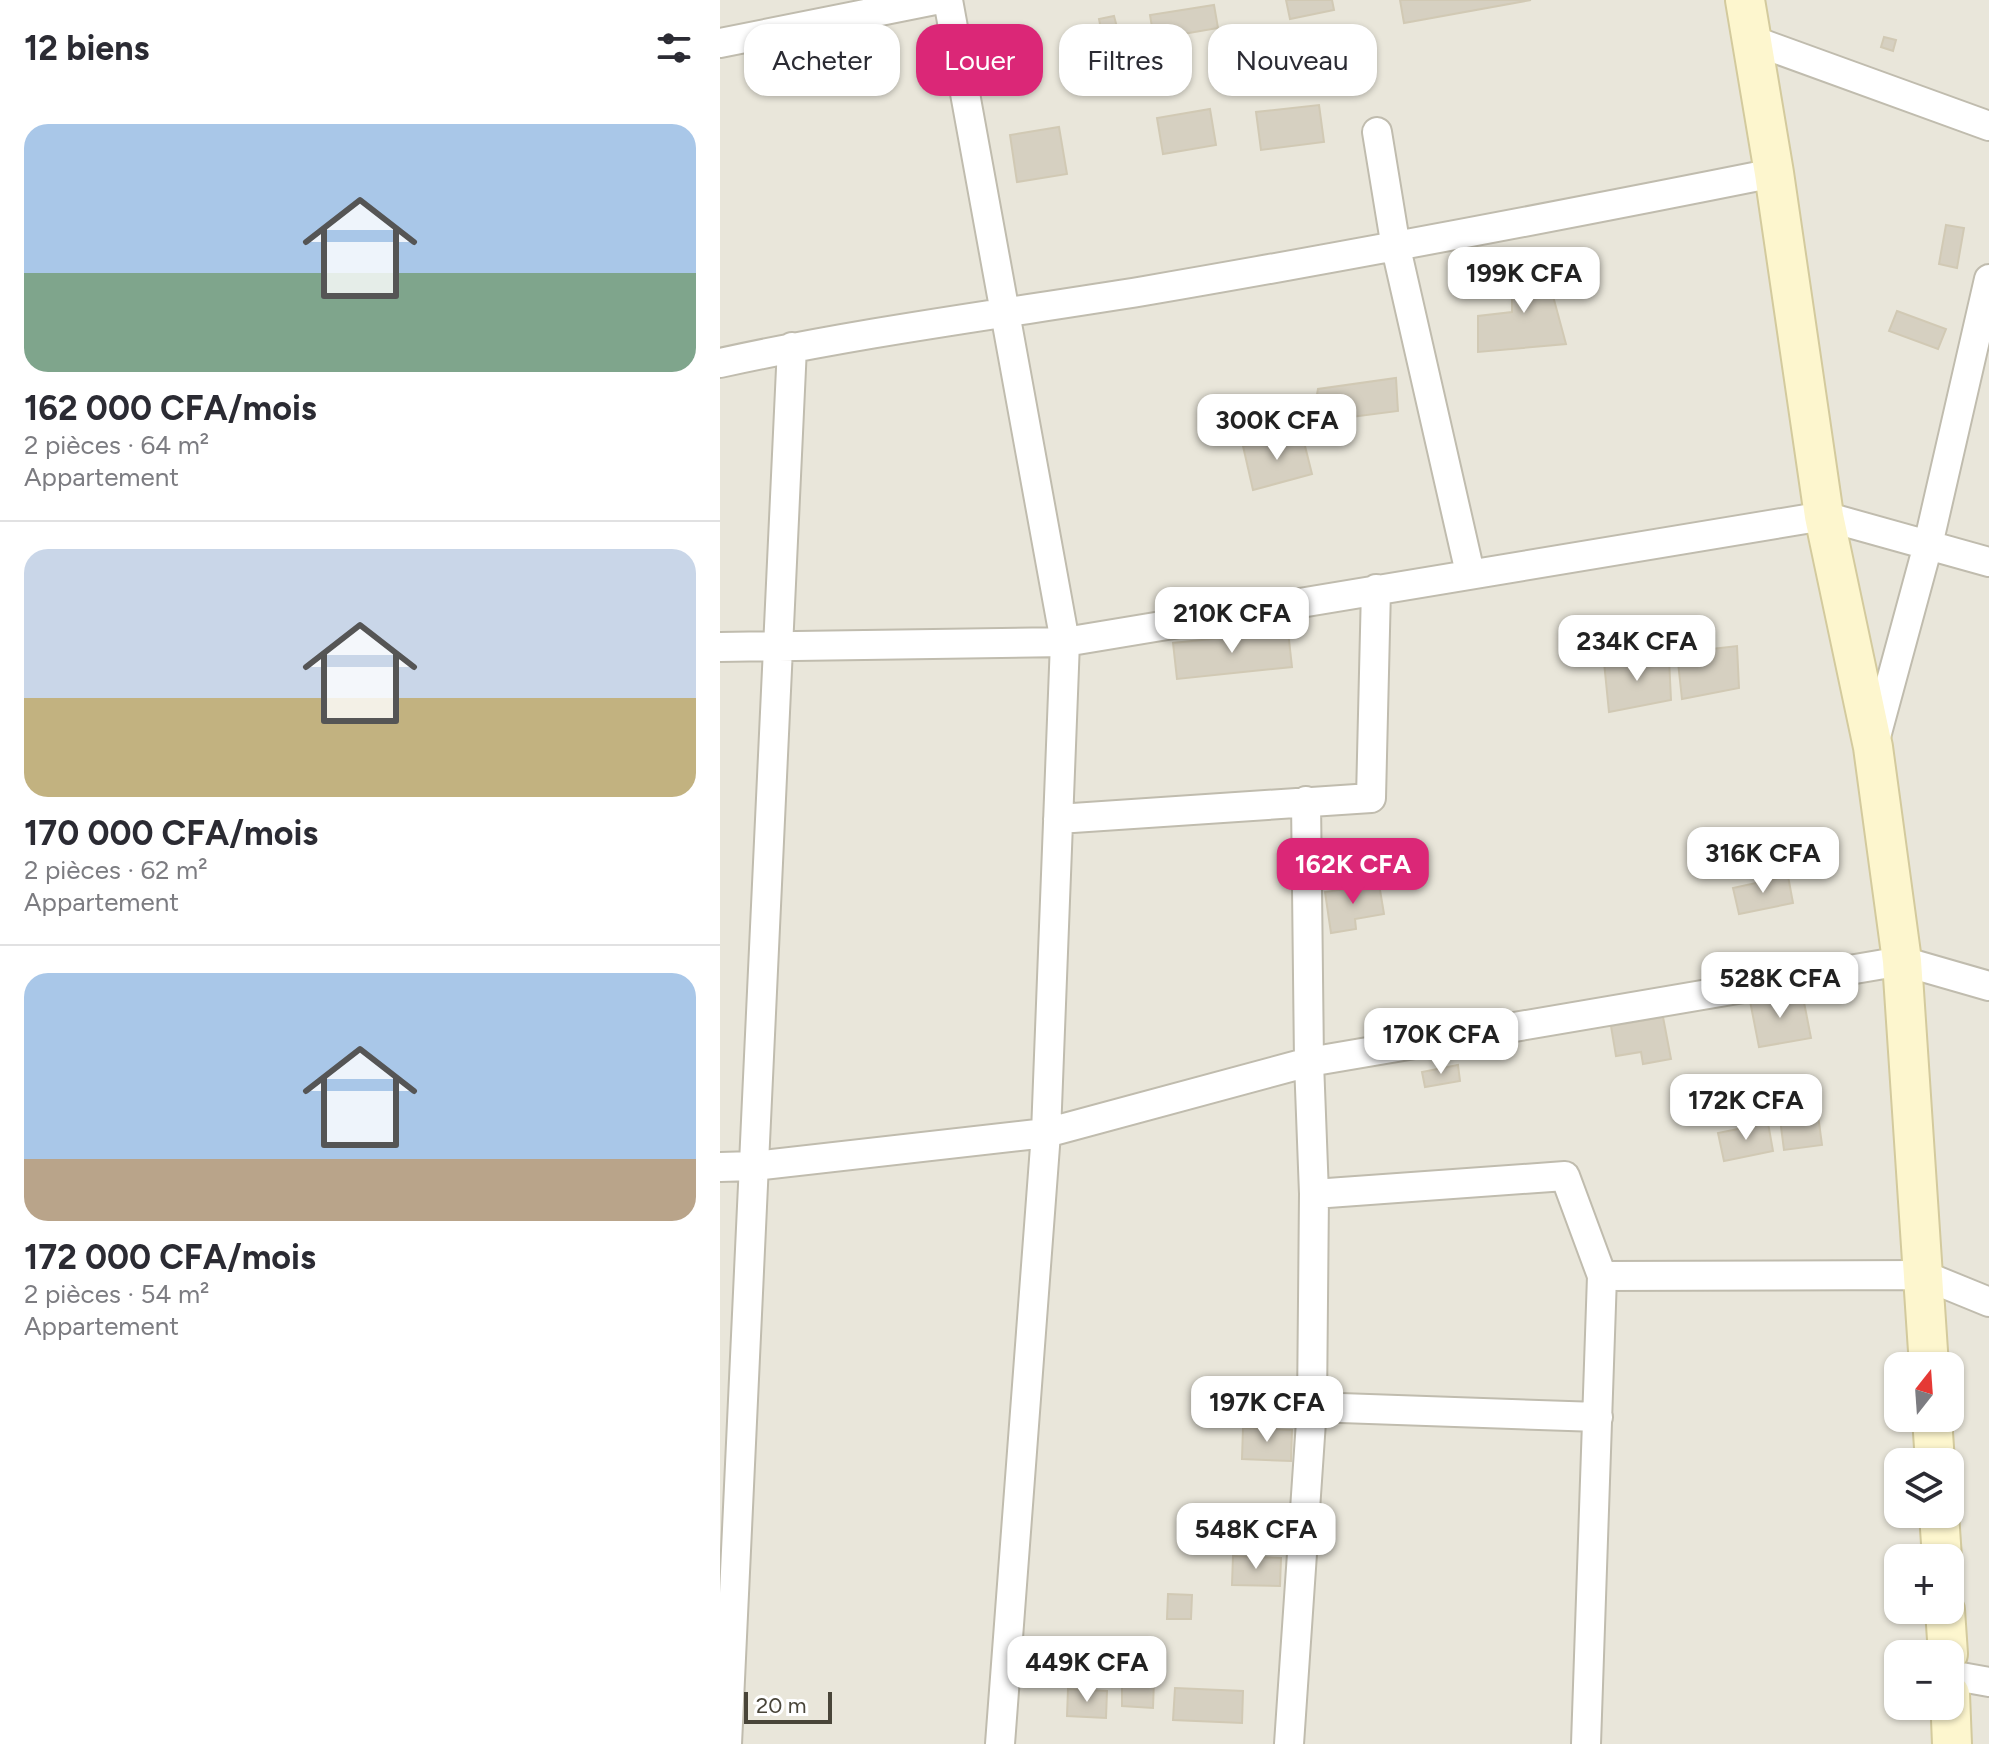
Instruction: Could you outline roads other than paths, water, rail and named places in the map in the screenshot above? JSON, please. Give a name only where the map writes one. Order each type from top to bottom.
[{"type":"main road","points":[[1745,0],[1774,173],[1824,516],[1873,747],[1902,961],[1928,1352]]},
{"type":"main road","points":[[1951,1720],[1952,1744]]},
{"type":"street","points":[[720,43],[935,0]]},
{"type":"street","points":[[948,0],[1065,642],[1046,1133],[1000,1744]]},
{"type":"street","points":[[1752,40],[1989,126]]},
{"type":"street","points":[[1377,132],[1396,248],[1470,573]]},
{"type":"street","points":[[720,363],[792,347],[1396,248],[1774,173]]},
{"type":"street","points":[[1873,747],[1928,545],[1989,279]]},
{"type":"street","points":[[727,1744],[792,347]]},
{"type":"street","points":[[720,647],[1065,642],[1824,516],[1989,562]]},
{"type":"street","points":[[1058,819],[1371,798],[1376,589]]},
{"type":"street","points":[[1289,1744],[1312,1407],[1314,1194],[1306,801]]},
{"type":"street","points":[[720,1167],[754,1166],[1046,1133],[1309,1062],[1902,961],[1989,986]]},
{"type":"street","points":[[1314,1194],[1565,1176],[1602,1276],[1586,1744]]},
{"type":"street","points":[[1602,1276],[1923,1275],[1989,1302]]},
{"type":"street","points":[[1312,1407],[1598,1417]]},
{"type":"street","points":[[1964,1678],[1989,1682]]}]
